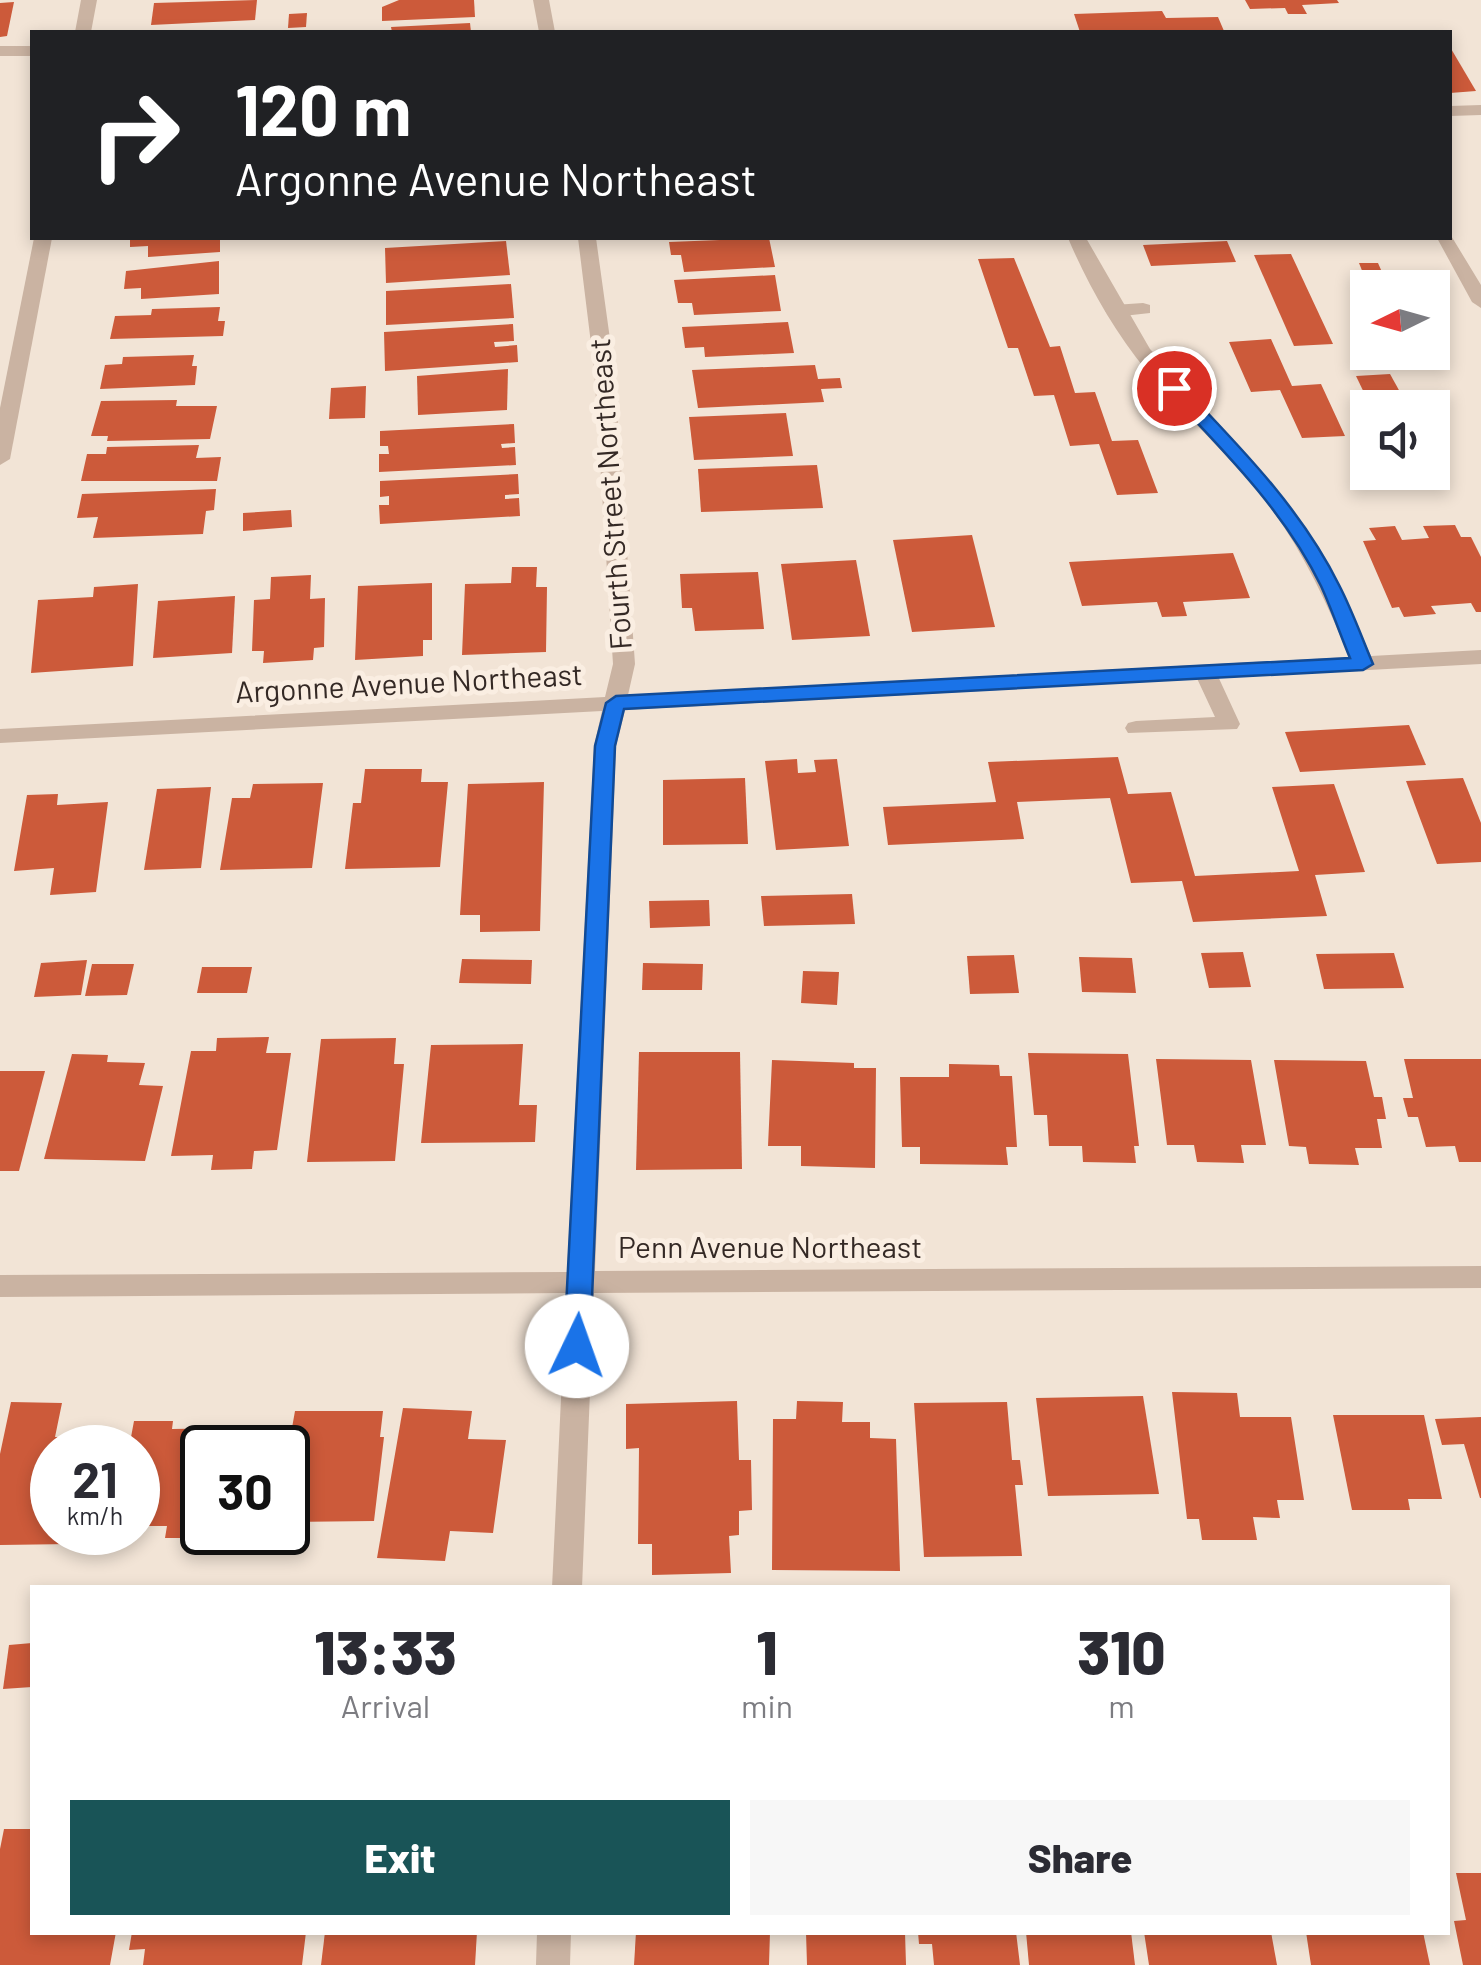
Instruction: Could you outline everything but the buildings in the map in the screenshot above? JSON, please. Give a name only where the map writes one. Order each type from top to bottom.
[{"type":"street","points":[[83,30],[90,0]]},
{"type":"street","points":[[541,0],[548,30]]},
{"type":"street","points":[[0,51],[30,51]]},
{"type":"street","points":[[1452,111],[1481,110]]},
{"type":"street","points":[[0,459],[43,240]]},
{"type":"street","name":"Fourth Street Northeast","points":[[568,1585],[605,746],[624,664],[604,368],[586,240]]},
{"type":"street","points":[[1078,240],[1114,311],[1152,365],[1238,456],[1294,526],[1329,584],[1363,664]]},
{"type":"street","points":[[1447,240],[1481,302]]},
{"type":"street","points":[[1114,311],[1143,309]]},
{"type":"street","name":"Argonne Avenue Northeast","points":[[0,736],[1481,658]]},
{"type":"street","points":[[1136,728],[1229,724],[1206,672]]},
{"type":"street","name":"Penn Avenue Northeast","points":[[0,1286],[1481,1276]]},
{"type":"street","points":[[552,1965],[554,1935]]},
{"type":"route","points":[[577,1346],[605,746],[616,703],[1363,664],[1329,584],[1294,526],[1238,456],[1174,388]]}]
